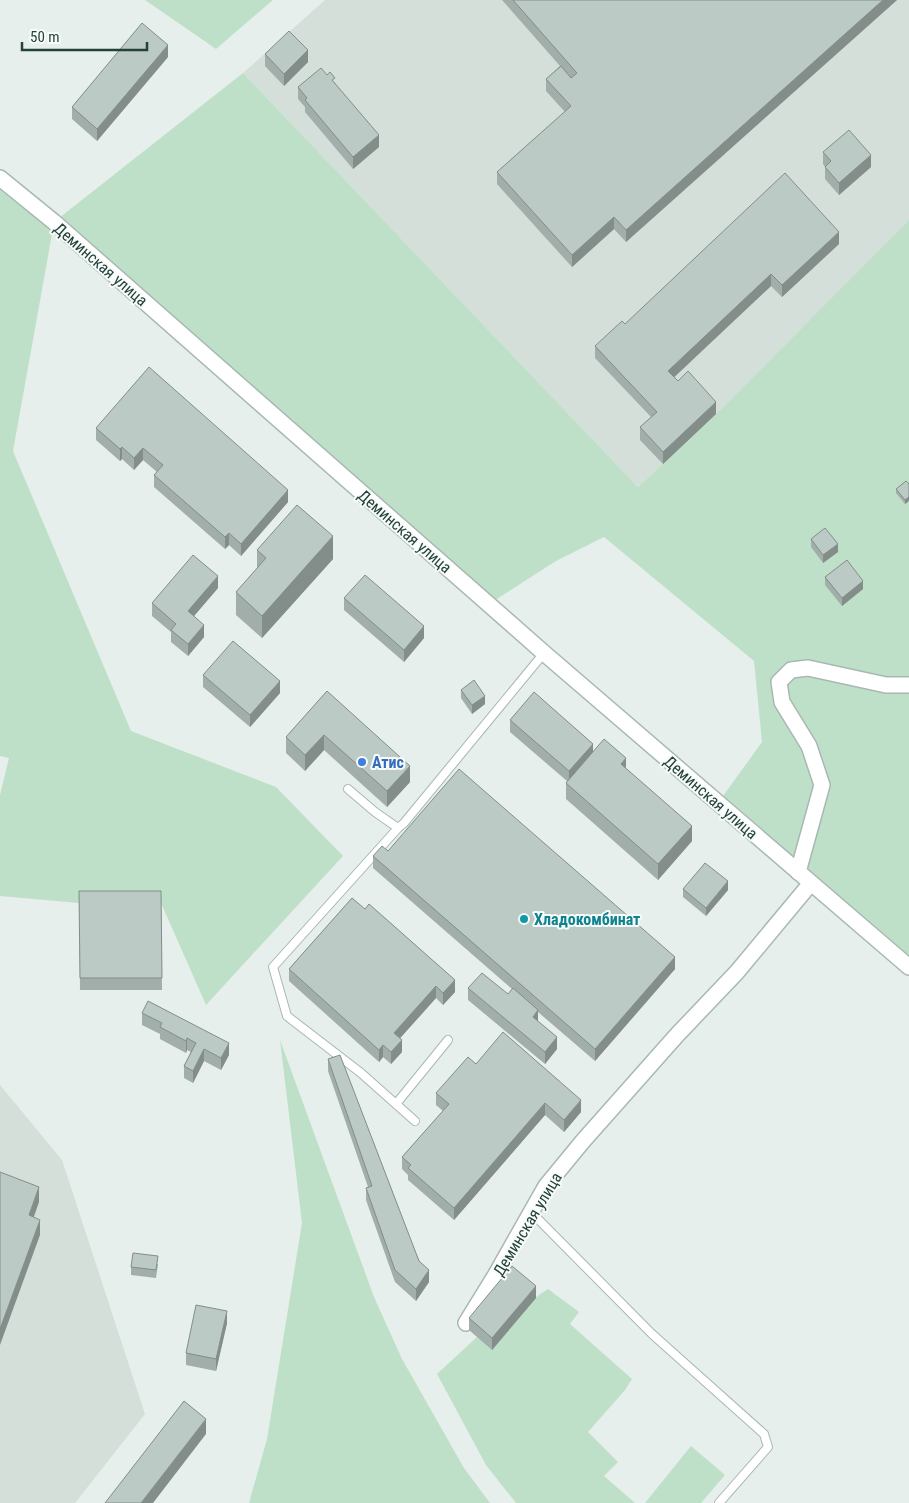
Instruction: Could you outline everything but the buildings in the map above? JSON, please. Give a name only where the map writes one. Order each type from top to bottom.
[{"type":"street","name":"Деминская улица","points":[[0,178],[54,222],[544,653],[909,967]]},
{"type":"street","points":[[798,872],[822,786],[809,746],[782,702],[779,682],[791,670],[808,668],[886,684],[909,685]]},
{"type":"street","name":"Деминская улица","points":[[466,1323],[546,1186],[677,1035],[737,972],[811,883]]},
{"type":"lane","points":[[415,1121],[361,1073],[287,1016],[274,967],[404,823],[544,653]]},
{"type":"lane","points":[[348,789],[375,812],[398,828]]},
{"type":"lane","points":[[396,1104],[448,1040]]},
{"type":"lane","points":[[531,1212],[652,1334],[764,1434],[768,1447],[719,1503]]},
{"type":"shaded area","points":[[325,0],[909,0],[909,220],[716,414],[638,487],[243,73]]},
{"type":"shaded area","points":[[0,1085],[62,1160],[145,1414],[75,1503],[0,1503]]},
{"type":"green space","points":[[145,0],[273,0],[216,49]]},
{"type":"green space","points":[[243,73],[638,487],[716,414],[909,220],[909,967],[718,803],[762,742],[754,661],[604,537],[556,561],[489,604],[54,223],[13,451],[131,731],[276,787],[343,856],[206,1005],[161,903],[79,903],[0,896],[0,795],[9,758],[0,756],[0,178],[54,222]]},
{"type":"green space","points":[[280,1040],[374,1297],[402,1359],[464,1468],[490,1503],[249,1503],[267,1439],[302,1223]]},
{"type":"green space","points":[[548,1289],[579,1312],[570,1324],[632,1379],[625,1390],[588,1432],[618,1462],[604,1476],[635,1503],[516,1503],[486,1465],[437,1374],[477,1337]]},
{"type":"green space","points":[[691,1446],[725,1475],[701,1503],[645,1503]]},
{"type":"place","name":"Атис","points":[[362,762]]},
{"type":"place","name":"Хладокомбинат","points":[[524,919]]}]
